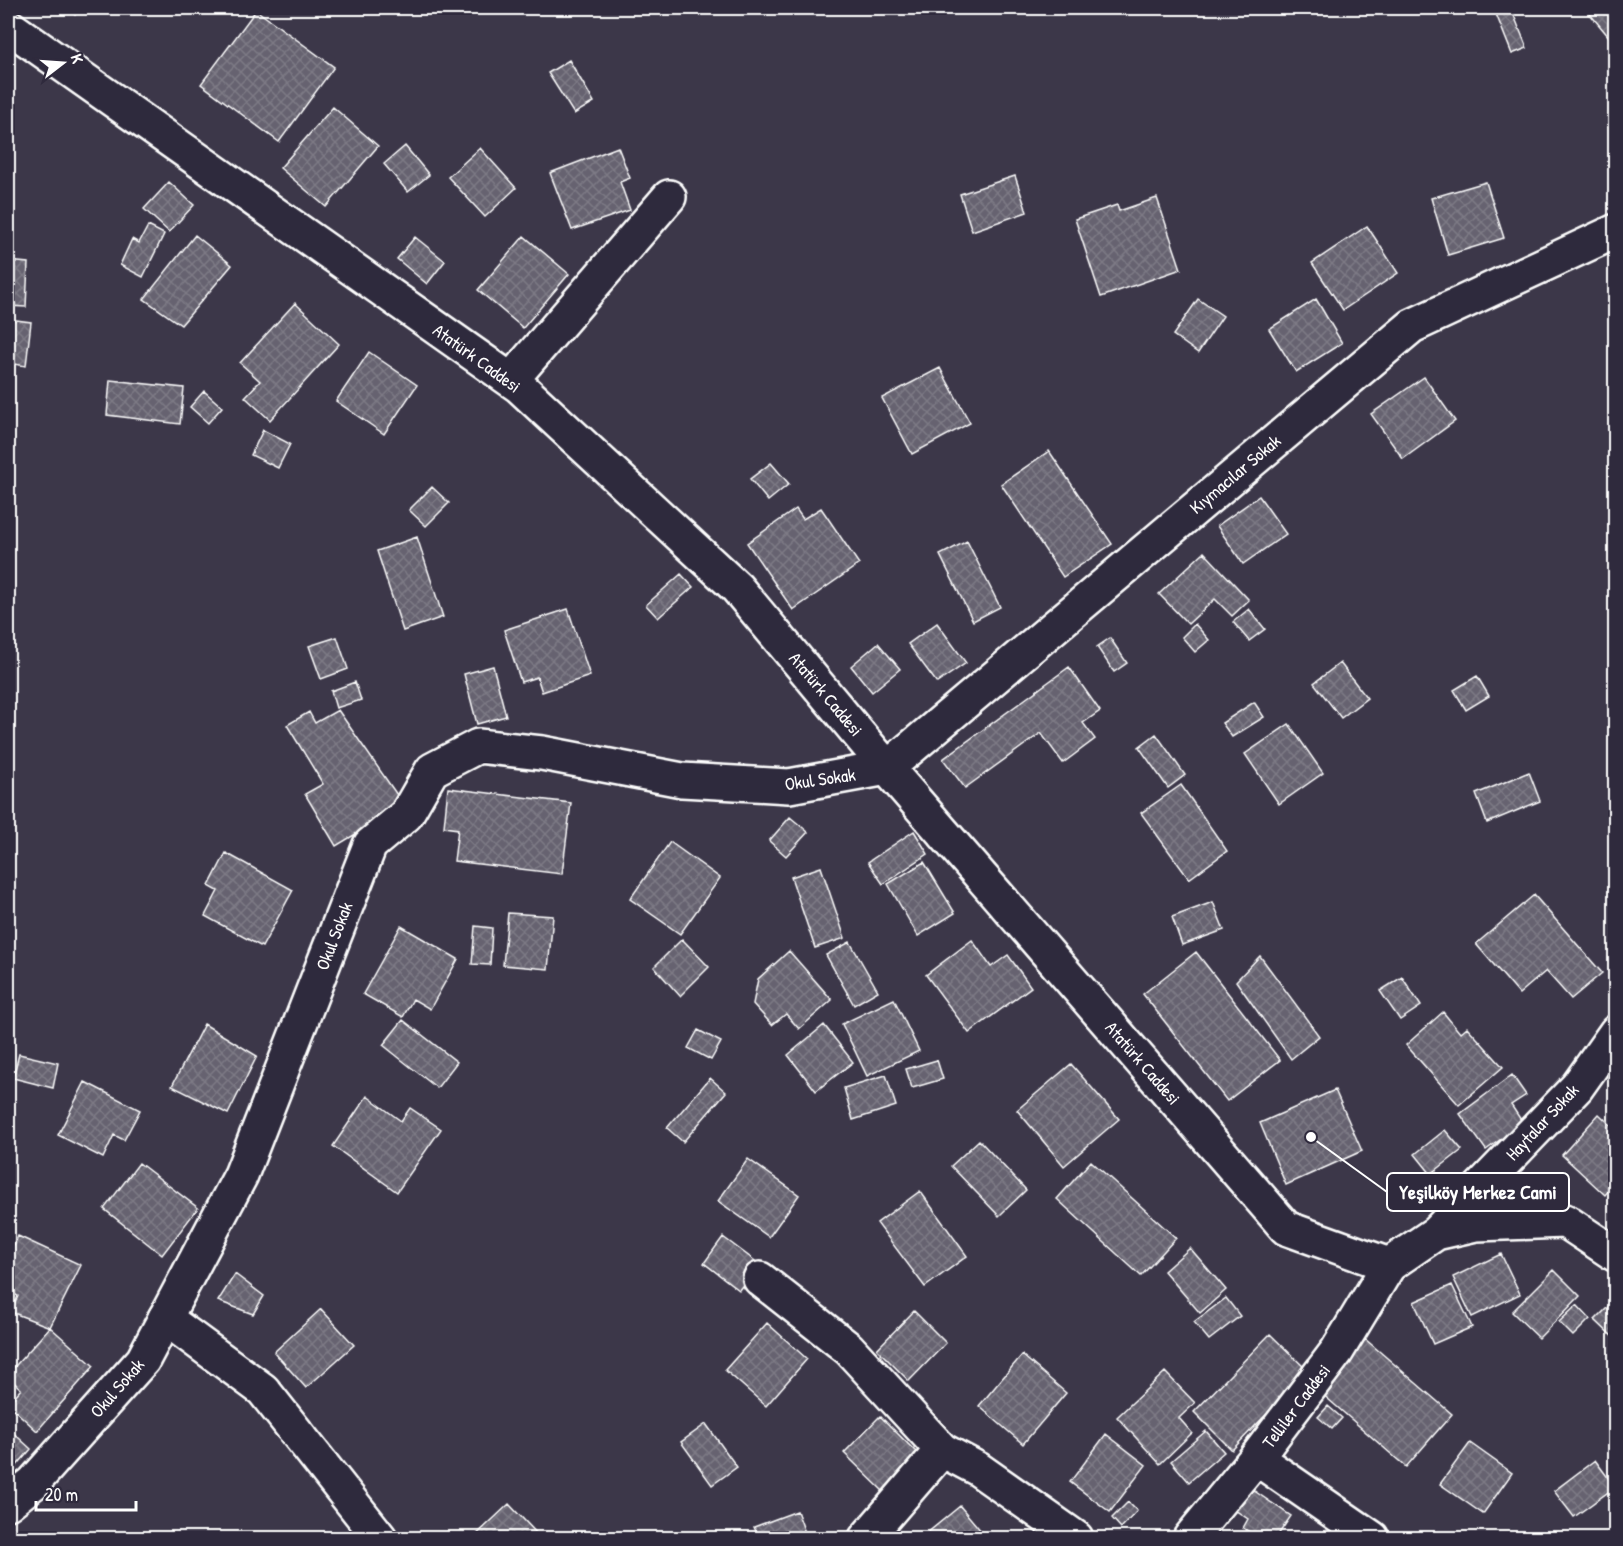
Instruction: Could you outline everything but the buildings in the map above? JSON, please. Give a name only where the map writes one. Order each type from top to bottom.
[{"type":"street","name":"Atatürk Caddesi","points":[[8,26],[511,380],[737,588],[887,768],[1286,1228],[1389,1265]]},
{"type":"street","points":[[511,380],[669,197]]},
{"type":"street","name":"Kıymacılar Sokak","points":[[887,768],[1412,326],[1616,231]]},
{"type":"street","name":"Okul Sokak","points":[[8,1503],[33,1483],[143,1360],[241,1175],[370,845],[406,815],[432,770],[478,746],[542,753],[682,780],[789,786],[887,768]]},
{"type":"street","name":"Haytalar Sokak","points":[[1436,1233],[1577,1087],[1616,1032]]},
{"type":"street","points":[[1389,1265],[1436,1233],[1476,1224],[1564,1221],[1616,1255]]},
{"type":"street","name":"Telliler Caddesi","points":[[1190,1539],[1256,1458],[1337,1351],[1389,1265]]},
{"type":"street","points":[[760,1279],[849,1349],[942,1450],[978,1469],[1076,1539]]},
{"type":"street","points":[[165,1318],[263,1390],[380,1539]]},
{"type":"street","points":[[866,1539],[942,1450]]},
{"type":"street","points":[[1256,1458],[1372,1539]]},
{"type":"place","name":"Yeşilköy Merkez Cami","points":[[1311,1137]]}]
